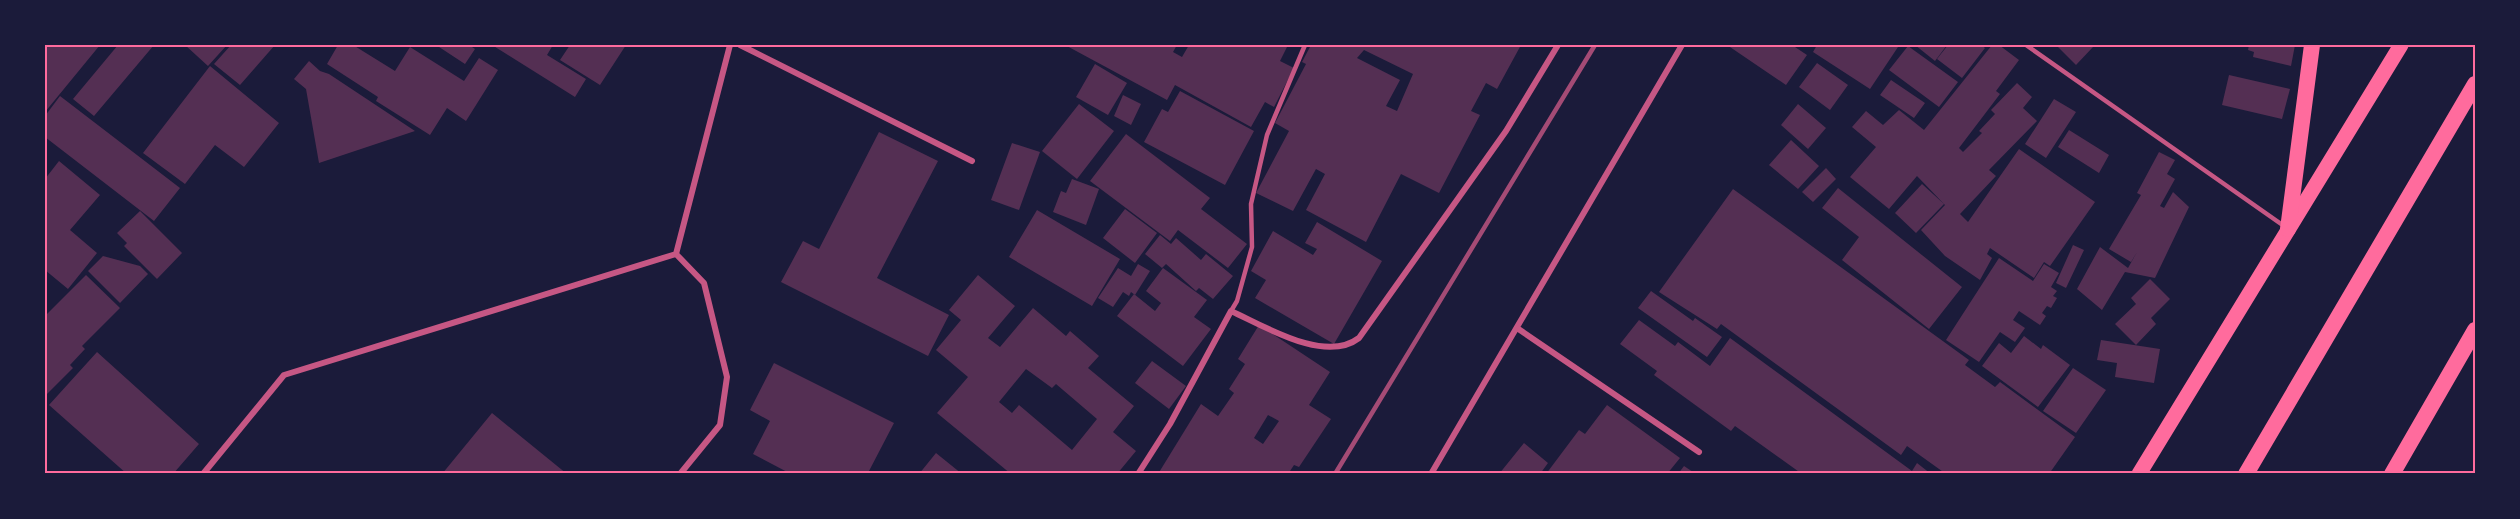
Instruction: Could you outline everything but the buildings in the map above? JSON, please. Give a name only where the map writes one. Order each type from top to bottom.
[{"type":"highway","points":[[2288,229],[2312,45]]},
{"type":"highway","points":[[2246,474],[2475,84]]},
{"type":"highway","points":[[2392,474],[2475,330]]},
{"type":"main road","points":[[2139,474],[2401,45]]},
{"type":"street","points":[[676,254],[730,45]]},
{"type":"street","points":[[740,45],[972,161]]},
{"type":"street","points":[[1138,474],[1170,424],[1231,311],[1318,347],[1349,344],[1359,338],[1506,131],[1558,45]]},
{"type":"street","points":[[1431,474],[1682,45]]},
{"type":"street","points":[[203,474],[284,375],[676,254]]},
{"type":"street","points":[[676,254],[704,283],[727,377],[720,425],[680,474]]},
{"type":"street","points":[[1517,328],[1699,452]]},
{"type":"lane","points":[[1231,311],[1237,301],[1252,247],[1251,204],[1267,135],[1305,45]]},
{"type":"lane","points":[[2026,45],[2288,229]]},
{"type":"railway","points":[[1335,474],[1595,45]]}]
